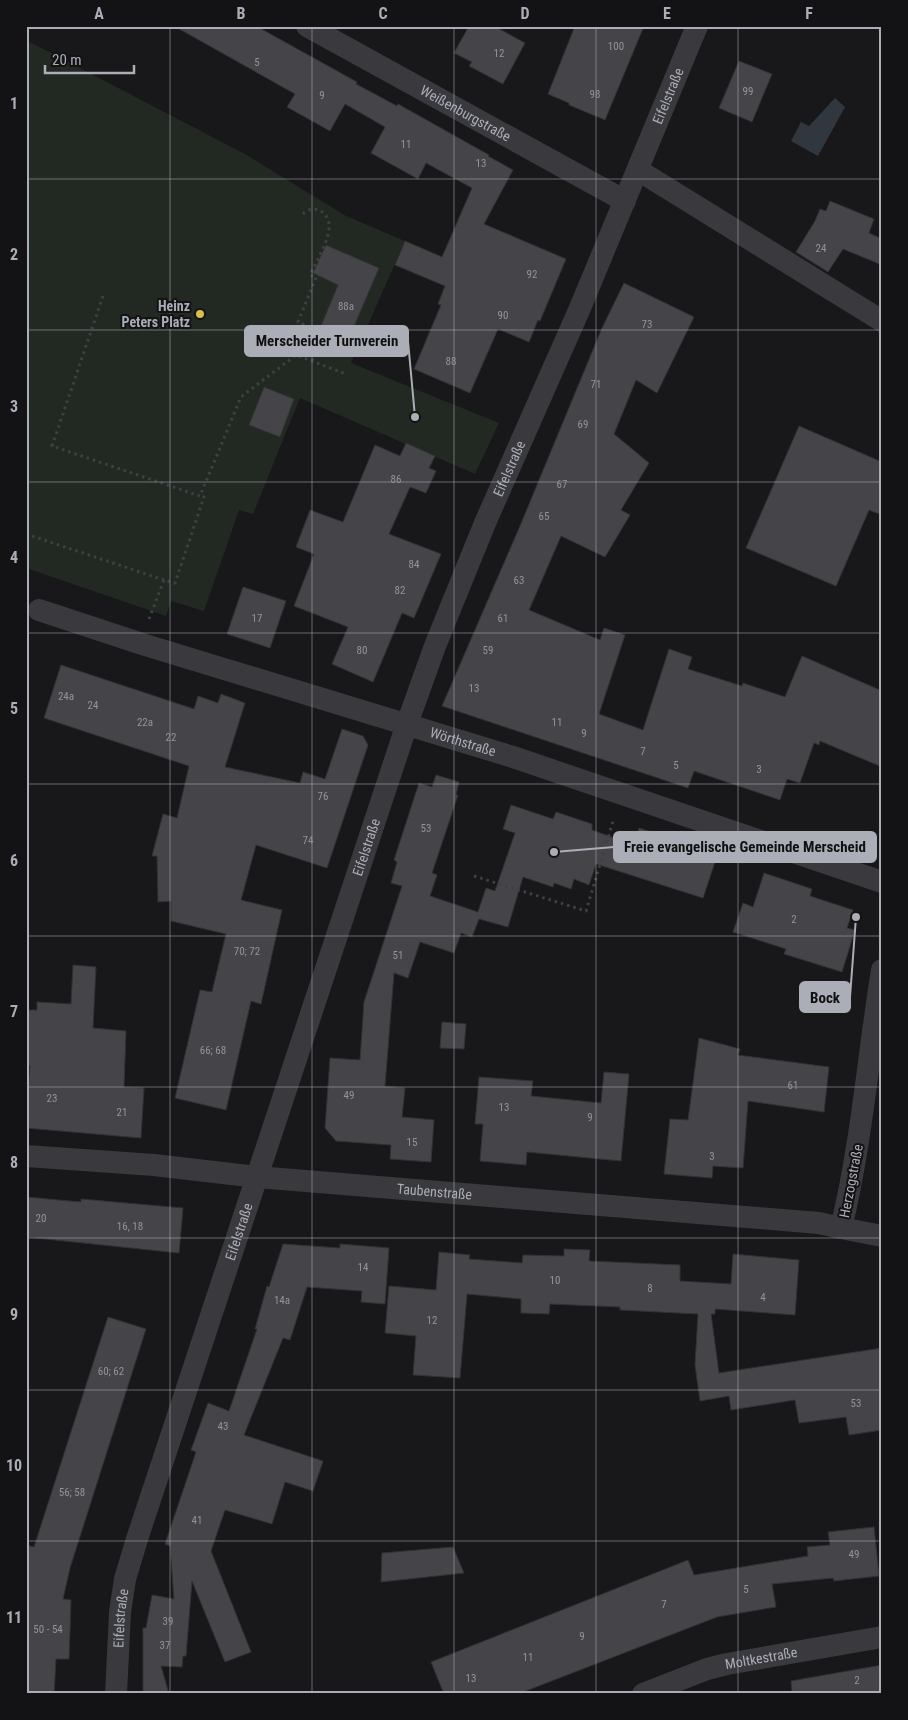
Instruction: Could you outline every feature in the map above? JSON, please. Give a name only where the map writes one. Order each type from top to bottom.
[{"type":"street","name":"Weißenburgstraße","points":[[307,26],[625,201]]},
{"type":"street","name":"Eifelstraße","points":[[116,1694],[120,1612],[125,1579],[157,1475],[407,724],[435,646],[485,523],[580,308],[697,26]]},
{"type":"street","points":[[638,170],[882,321]]},
{"type":"street","name":"Wörthstraße","points":[[39,610],[142,644],[407,724],[882,882]]},
{"type":"street","name":"Herzogstraße","points":[[882,970],[872,1127],[852,1185],[842,1228],[882,1236]]},
{"type":"street","name":"Taubenstraße","points":[[26,1156],[154,1165],[257,1177],[819,1223],[842,1228]]},
{"type":"street","name":"Moltkestraße","points":[[643,1694],[707,1669],[727,1664],[882,1637]]},
{"type":"path","points":[[303,214],[315,208],[325,215],[329,221],[329,230],[310,275],[317,277],[298,322],[324,333],[312,361]]},
{"type":"path","points":[[26,534],[175,583],[204,497],[52,446],[103,296]]},
{"type":"path","points":[[200,496],[241,396],[296,355],[346,374]]},
{"type":"path","points":[[142,644],[164,580]]},
{"type":"path","points":[[474,876],[586,911],[622,794]]},
{"type":"shaded area","name":"Heinz Peters Platz","points":[[26,40],[245,154],[346,216],[405,241],[351,363],[499,423],[475,474],[300,398],[253,514],[239,510],[204,611],[171,601],[166,616],[26,568]]},
{"type":"shaded area","points":[[835,98],[845,107],[818,156],[791,141],[801,122],[809,126]]},
{"type":"building","points":[[174,26],[256,26],[357,82],[356,84],[397,106],[398,104],[513,170],[484,224],[566,259],[529,342],[498,329],[470,393],[414,369],[441,305],[438,304],[445,286],[395,265],[405,241],[442,257],[472,188],[426,163],[418,179],[371,153],[385,127],[345,104],[330,131],[287,107],[295,94]]},
{"type":"building","points":[[469,26],[494,26],[525,43],[503,84],[469,66],[472,62],[454,53]]},
{"type":"building","points":[[575,26],[644,26],[605,120],[548,94]]},
{"type":"building","points":[[739,61],[772,74],[752,122],[719,108]]},
{"type":"building","points":[[830,201],[874,219],[869,233],[882,239],[882,265],[843,249],[828,272],[796,252],[820,209],[826,211]]},
{"type":"building","points":[[326,245],[379,268],[349,338],[321,326],[338,285],[313,273]]},
{"type":"building","points":[[624,283],[694,317],[657,393],[636,380],[614,434],[649,463],[621,510],[630,515],[605,557],[561,536],[529,610],[600,640],[604,628],[625,635],[599,714],[643,730],[669,649],[692,657],[688,669],[742,686],[743,683],[785,697],[802,656],[882,691],[882,767],[820,741],[819,745],[814,743],[800,783],[787,779],[780,800],[694,771],[688,788],[442,706],[520,526],[602,328]]},
{"type":"building","points":[[264,387],[294,399],[280,437],[249,425]]},
{"type":"building","points":[[799,426],[882,462],[882,515],[869,510],[836,586],[746,548]]},
{"type":"building","points":[[406,443],[435,456],[429,468],[436,471],[426,493],[410,487],[389,534],[441,554],[414,618],[402,613],[373,682],[332,664],[348,627],[294,606],[314,554],[296,547],[310,510],[343,522],[375,445],[400,456]]},
{"type":"building","points":[[243,587],[286,601],[270,648],[227,634]]},
{"type":"building","points":[[61,665],[194,709],[198,696],[218,703],[221,694],[245,703],[225,767],[300,783],[303,772],[325,779],[342,729],[363,736],[368,745],[327,868],[256,845],[241,900],[282,910],[261,1004],[251,1001],[226,1110],[175,1098],[200,990],[212,992],[226,934],[171,921],[171,901],[158,902],[157,856],[152,856],[163,814],[177,818],[189,766],[44,718]]},
{"type":"building","points":[[436,775],[459,782],[456,795],[458,795],[432,873],[437,875],[430,896],[478,912],[486,888],[495,891],[515,833],[503,829],[511,805],[553,819],[556,812],[592,824],[592,830],[634,845],[639,828],[718,853],[703,898],[596,864],[589,885],[574,879],[571,889],[554,883],[553,887],[523,877],[508,927],[479,919],[472,937],[461,933],[454,953],[420,942],[408,978],[394,973],[385,1086],[405,1088],[402,1117],[434,1120],[431,1162],[390,1159],[391,1145],[336,1141],[325,1128],[330,1058],[360,1060],[364,1002],[402,886],[391,883],[397,862],[394,860],[419,783],[432,787]]},
{"type":"building","points":[[764,873],[812,889],[810,896],[853,910],[847,928],[855,930],[842,972],[784,954],[786,949],[733,932],[743,903],[753,907]]},
{"type":"building","points":[[73,965],[96,967],[93,1028],[126,1031],[124,1087],[144,1088],[141,1138],[26,1128],[26,1104],[30,1066],[26,1066],[26,1010],[37,1010],[37,1002],[71,1004]]},
{"type":"building","points":[[442,1022],[466,1024],[464,1049],[440,1048]]},
{"type":"building","points":[[699,1038],[740,1049],[738,1055],[829,1067],[824,1112],[748,1101],[743,1168],[713,1166],[712,1178],[664,1174],[670,1119],[688,1120]]},
{"type":"building","points":[[604,1072],[629,1074],[621,1161],[527,1152],[526,1165],[480,1161],[483,1124],[475,1124],[479,1077],[533,1081],[531,1096],[601,1103]]},
{"type":"building","points":[[26,1197],[81,1202],[81,1199],[183,1208],[179,1253],[26,1237]]},
{"type":"building","points":[[283,1244],[340,1248],[340,1244],[389,1248],[385,1304],[361,1302],[362,1291],[307,1287],[290,1340],[283,1338],[244,1435],[323,1461],[313,1491],[285,1482],[272,1524],[225,1510],[211,1551],[251,1652],[225,1662],[192,1581],[186,1656],[183,1656],[182,1667],[161,1666],[169,1694],[143,1694],[143,1628],[146,1628],[152,1595],[174,1599],[170,1546],[165,1544],[196,1452],[191,1450],[208,1403],[229,1411],[257,1329],[255,1329],[267,1286],[269,1287]]},
{"type":"building","points":[[564,1249],[590,1250],[589,1261],[680,1265],[680,1281],[731,1284],[733,1254],[799,1260],[795,1315],[715,1309],[715,1314],[711,1314],[719,1373],[882,1348],[882,1430],[849,1435],[846,1417],[799,1423],[795,1400],[731,1410],[729,1396],[700,1401],[695,1365],[698,1314],[620,1310],[620,1307],[550,1304],[549,1314],[521,1313],[521,1299],[467,1294],[460,1378],[413,1375],[416,1336],[385,1333],[389,1286],[436,1290],[439,1252],[470,1255],[469,1259],[522,1263],[523,1255],[564,1256]]},
{"type":"building","points":[[108,1317],[146,1329],[70,1568],[63,1599],[71,1600],[69,1659],[56,1659],[54,1694],[26,1694],[26,1545],[34,1547]]},
{"type":"building","points":[[874,1527],[879,1576],[834,1581],[833,1578],[772,1584],[776,1607],[717,1617],[518,1694],[444,1694],[431,1662],[688,1560],[694,1575],[808,1556],[807,1547],[830,1545],[828,1532]]},
{"type":"building","points":[[453,1547],[464,1573],[381,1582],[382,1553]]},
{"type":"building","points":[[882,1665],[882,1694],[792,1694],[791,1681]]},
{"type":"place","name":"Heinz Peters Platz","points":[[200,314]]},
{"type":"place","name":"Merscheider Turnverein","points":[[415,417]]},
{"type":"place","name":"Freie evangelische Gemeinde Merscheid","points":[[554,852]]},
{"type":"place","name":"Bock","points":[[856,917]]}]
